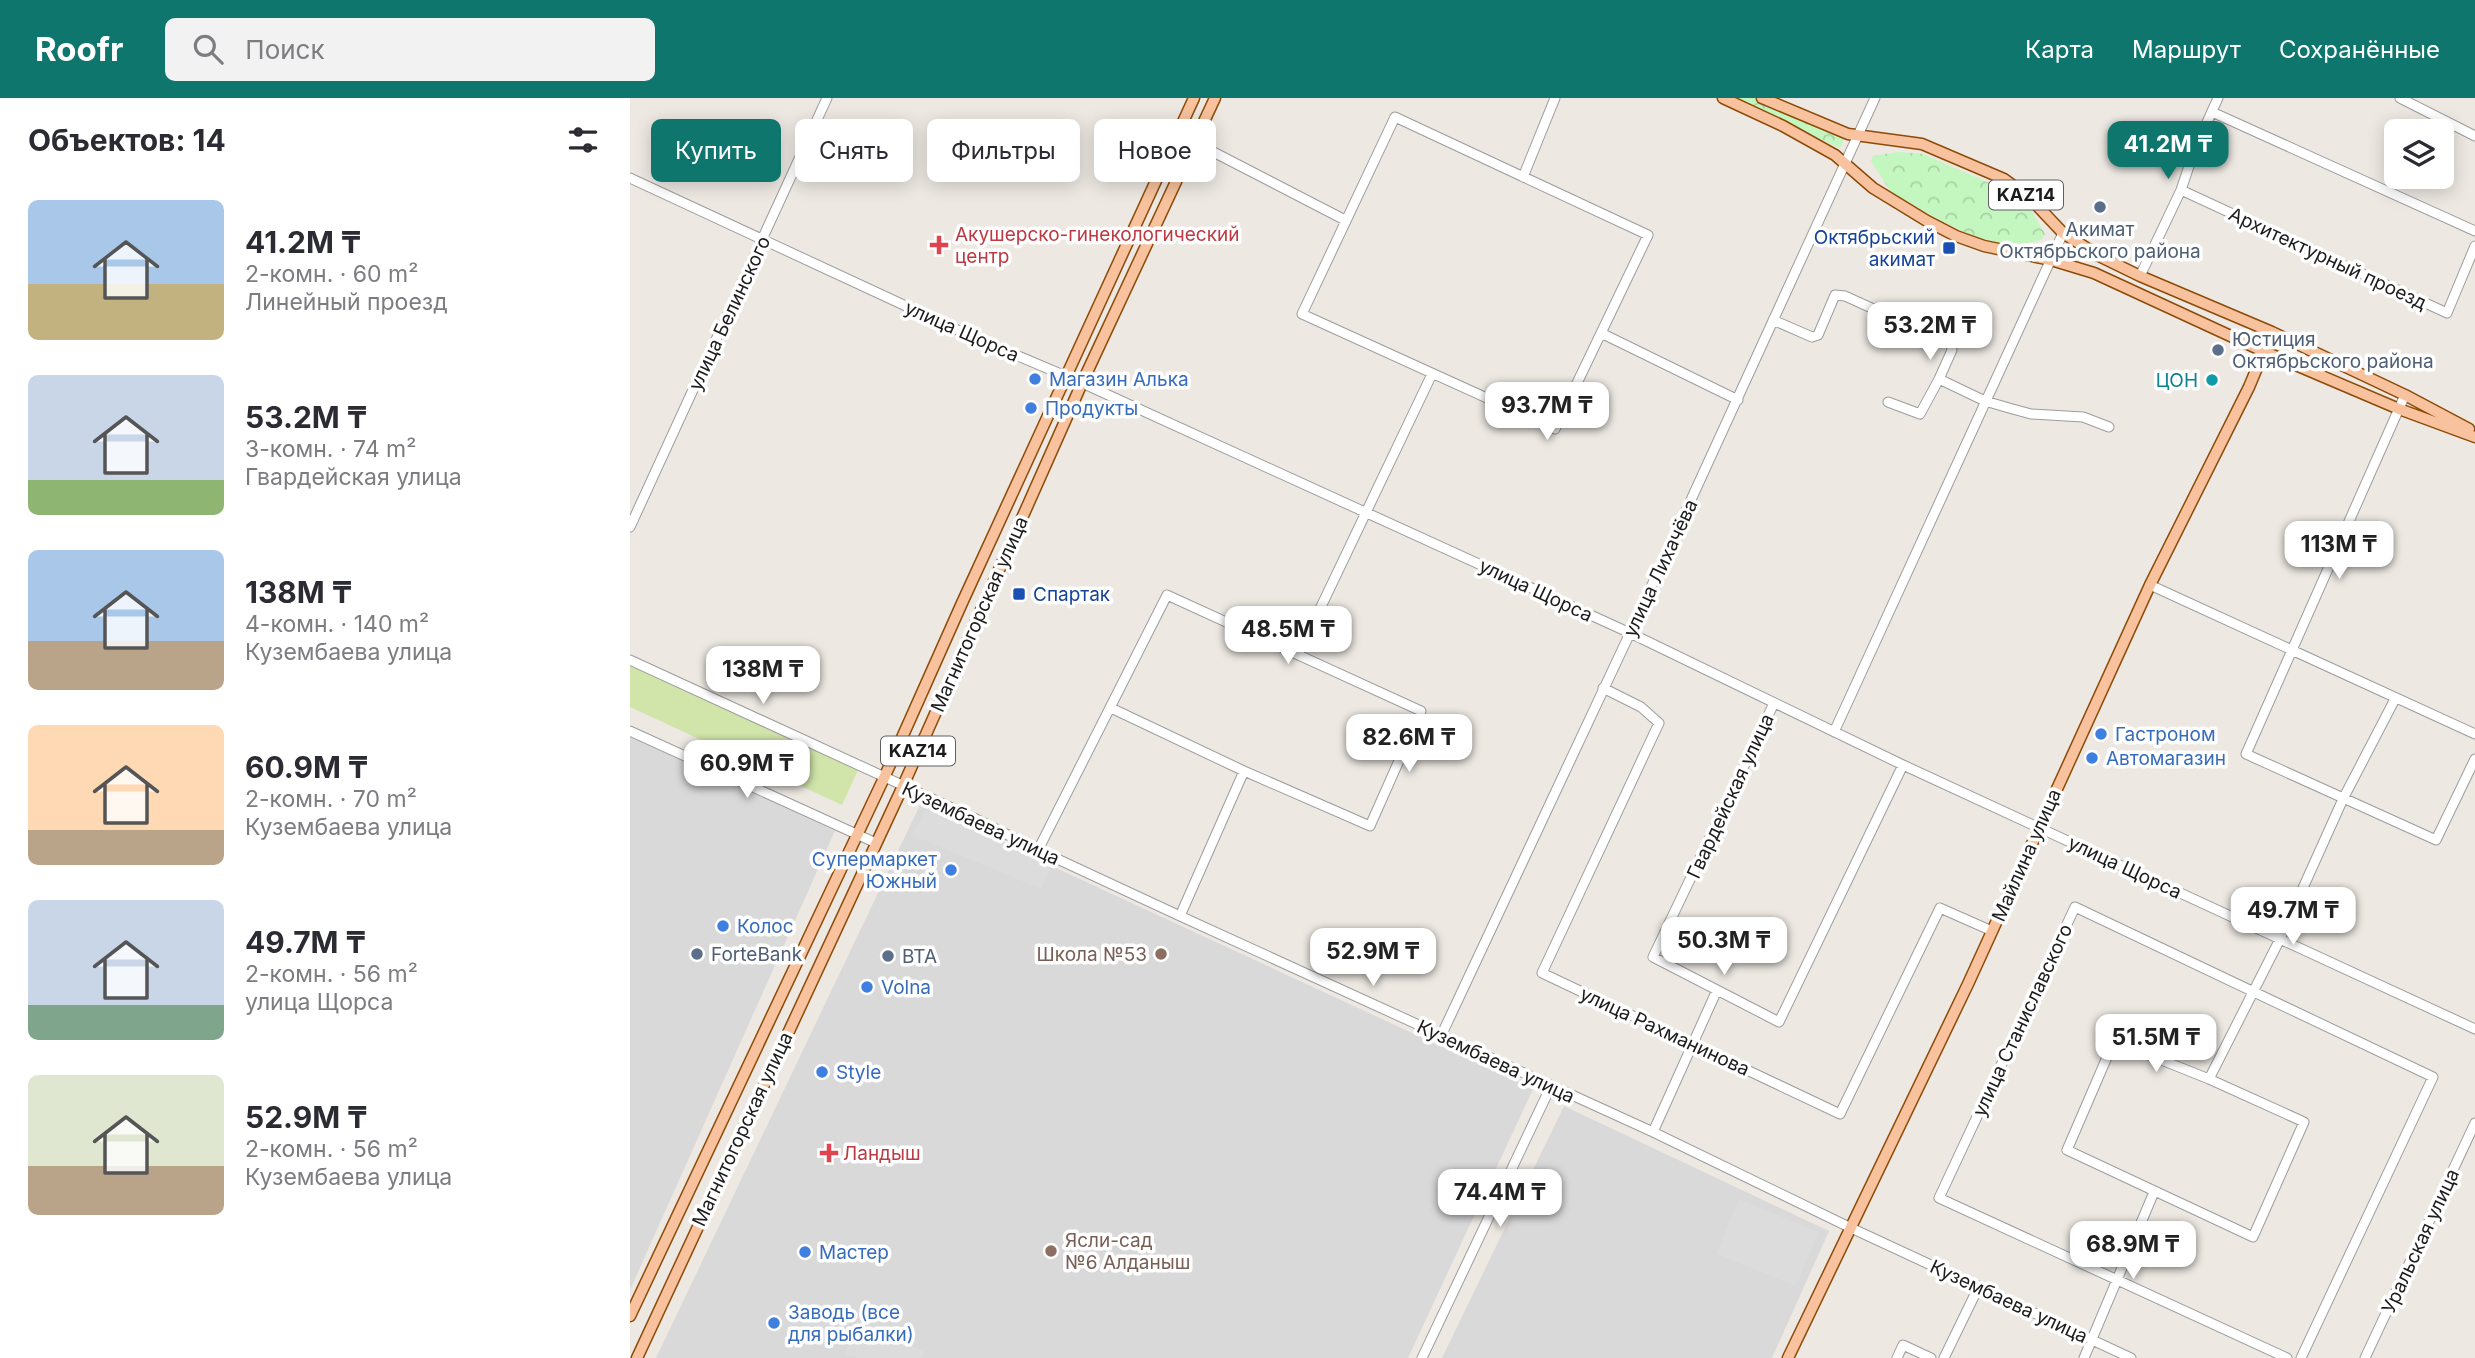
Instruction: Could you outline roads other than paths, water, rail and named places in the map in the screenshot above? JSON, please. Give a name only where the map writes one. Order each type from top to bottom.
[{"type":"main road","name":"Магнитогорская улица","points":[[630,1316],[884,778],[1195,98]]},
{"type":"main road","name":"Магнитогорская улица","points":[[1205,119],[1215,98]]},
{"type":"main road","name":"KAZ14","points":[[1723,98],[1783,126],[1835,155],[1881,193],[1956,236],[1984,246],[2051,260],[2094,273],[2263,351],[2399,409],[2475,435]]},
{"type":"main road","name":"KAZ14","points":[[1762,98],[1820,124],[1858,136],[1922,144],[2004,179],[2029,197],[2063,233],[2099,256],[2272,332],[2405,395],[2475,435]]},
{"type":"main road","name":"Магнитогорская улица","points":[[637,1358],[903,786],[1082,383],[1175,182]]},
{"type":"main road","name":"Майлина улица","points":[[1788,1358],[1992,931],[2150,585],[2249,387],[2272,332]]},
{"type":"street","name":"улица Белинского","points":[[630,527],[827,98]]},
{"type":"street","points":[[1523,177],[1555,98]]},
{"type":"street","name":"улица Лихачёва","points":[[1441,1036],[1738,400],[1875,98]]},
{"type":"street","points":[[2140,276],[2181,190],[2194,151],[2218,98]]},
{"type":"street","points":[[2400,98],[2475,136]]},
{"type":"street","points":[[2212,112],[2475,232]]},
{"type":"street","points":[[1395,117],[1523,177],[1648,235],[1555,429],[1302,313],[1395,117]]},
{"type":"street","points":[[1216,153],[1345,220]]},
{"type":"street","name":"улица Щорса","points":[[630,178],[964,333],[1082,383],[1630,633],[1903,765],[2475,1029]]},
{"type":"street","name":"Архитектурный проезд","points":[[2181,190],[2447,313],[2475,246]]},
{"type":"street","points":[[1834,732],[2063,233]]},
{"type":"street","points":[[1773,320],[1812,337],[1818,335],[1835,295],[1846,296],[1951,344],[1952,351],[1920,414],[1888,402]]},
{"type":"street","points":[[1601,333],[1738,400]]},
{"type":"street","points":[[1298,655],[1432,374]]},
{"type":"street","points":[[1938,379],[1984,401],[2031,414],[2083,417],[2109,427]]},
{"type":"street","points":[[2405,395],[2246,754],[2436,840],[2475,759]]},
{"type":"street","points":[[2150,585],[2475,734]]},
{"type":"street","points":[[1038,850],[1167,595],[1421,711],[1370,826],[1244,771],[1111,708]]},
{"type":"street","name":"Кузембаева улица","points":[[630,660],[1653,1132],[1849,1227],[2131,1358]]},
{"type":"street","name":"улица Рахманинова","points":[[1603,688],[1641,707],[1660,723],[1542,973],[1840,1114],[1940,908],[1992,931]]},
{"type":"street","points":[[2209,1079],[2280,939],[2343,799],[2395,699]]},
{"type":"street","name":"Гвардейская улица","points":[[1774,703],[1653,957],[1779,1022],[1903,765]]},
{"type":"street","points":[[630,731],[876,843]]},
{"type":"street","points":[[1180,916],[1244,771]]},
{"type":"street","name":"улица Станиславского","points":[[2287,1358],[1939,1198],[2075,907],[2433,1077],[2301,1358]]},
{"type":"street","points":[[1653,1132],[1717,990]]},
{"type":"street","points":[[2114,1041],[2209,1079],[2304,1122],[2253,1237],[2154,1192],[2067,1150],[2114,1041]]},
{"type":"street","points":[[1422,1358],[1551,1086]]},
{"type":"street","name":"Уральская улица","points":[[2365,1358],[2475,1123]]},
{"type":"street","points":[[2084,1358],[2154,1192]]},
{"type":"street","points":[[1944,1358],[1979,1286]]},
{"type":"street","points":[[1897,1358],[1903,1345],[1931,1358]]},
{"type":"place","name":"Акимат Октябрьского района","points":[[2100,207]]},
{"type":"place","name":"Акушерско-гинекологический центр","points":[[939,245]]},
{"type":"place","name":"Октябрьский акимат","points":[[1949,248]]},
{"type":"place","name":"Юстиция Октябрьского района","points":[[2218,350]]},
{"type":"place","name":"Магазин Алька","points":[[1035,379]]},
{"type":"place","name":"ЦОН","points":[[2212,380]]},
{"type":"place","name":"Продукты","points":[[1031,408]]},
{"type":"place","name":"Спартак","points":[[1019,594]]},
{"type":"place","name":"Гастроном","points":[[2101,734]]},
{"type":"place","name":"Автомагазин","points":[[2092,758]]},
{"type":"place","name":"Супермаркет Южный","points":[[951,870]]},
{"type":"place","name":"Колос","points":[[723,926]]},
{"type":"place","name":"ForteBank","points":[[697,954]]},
{"type":"place","name":"Школа №53","points":[[1161,954]]},
{"type":"place","name":"BTA","points":[[888,956]]},
{"type":"place","name":"Volna","points":[[867,987]]},
{"type":"place","name":"Style","points":[[822,1072]]},
{"type":"place","name":"Ландыш","points":[[829,1153]]},
{"type":"place","name":"Ясли-сад №6 Алданыш","points":[[1051,1251]]},
{"type":"place","name":"Мастер","points":[[805,1252]]},
{"type":"place","name":"Заводь (все для рыбалки)","points":[[774,1323]]}]
